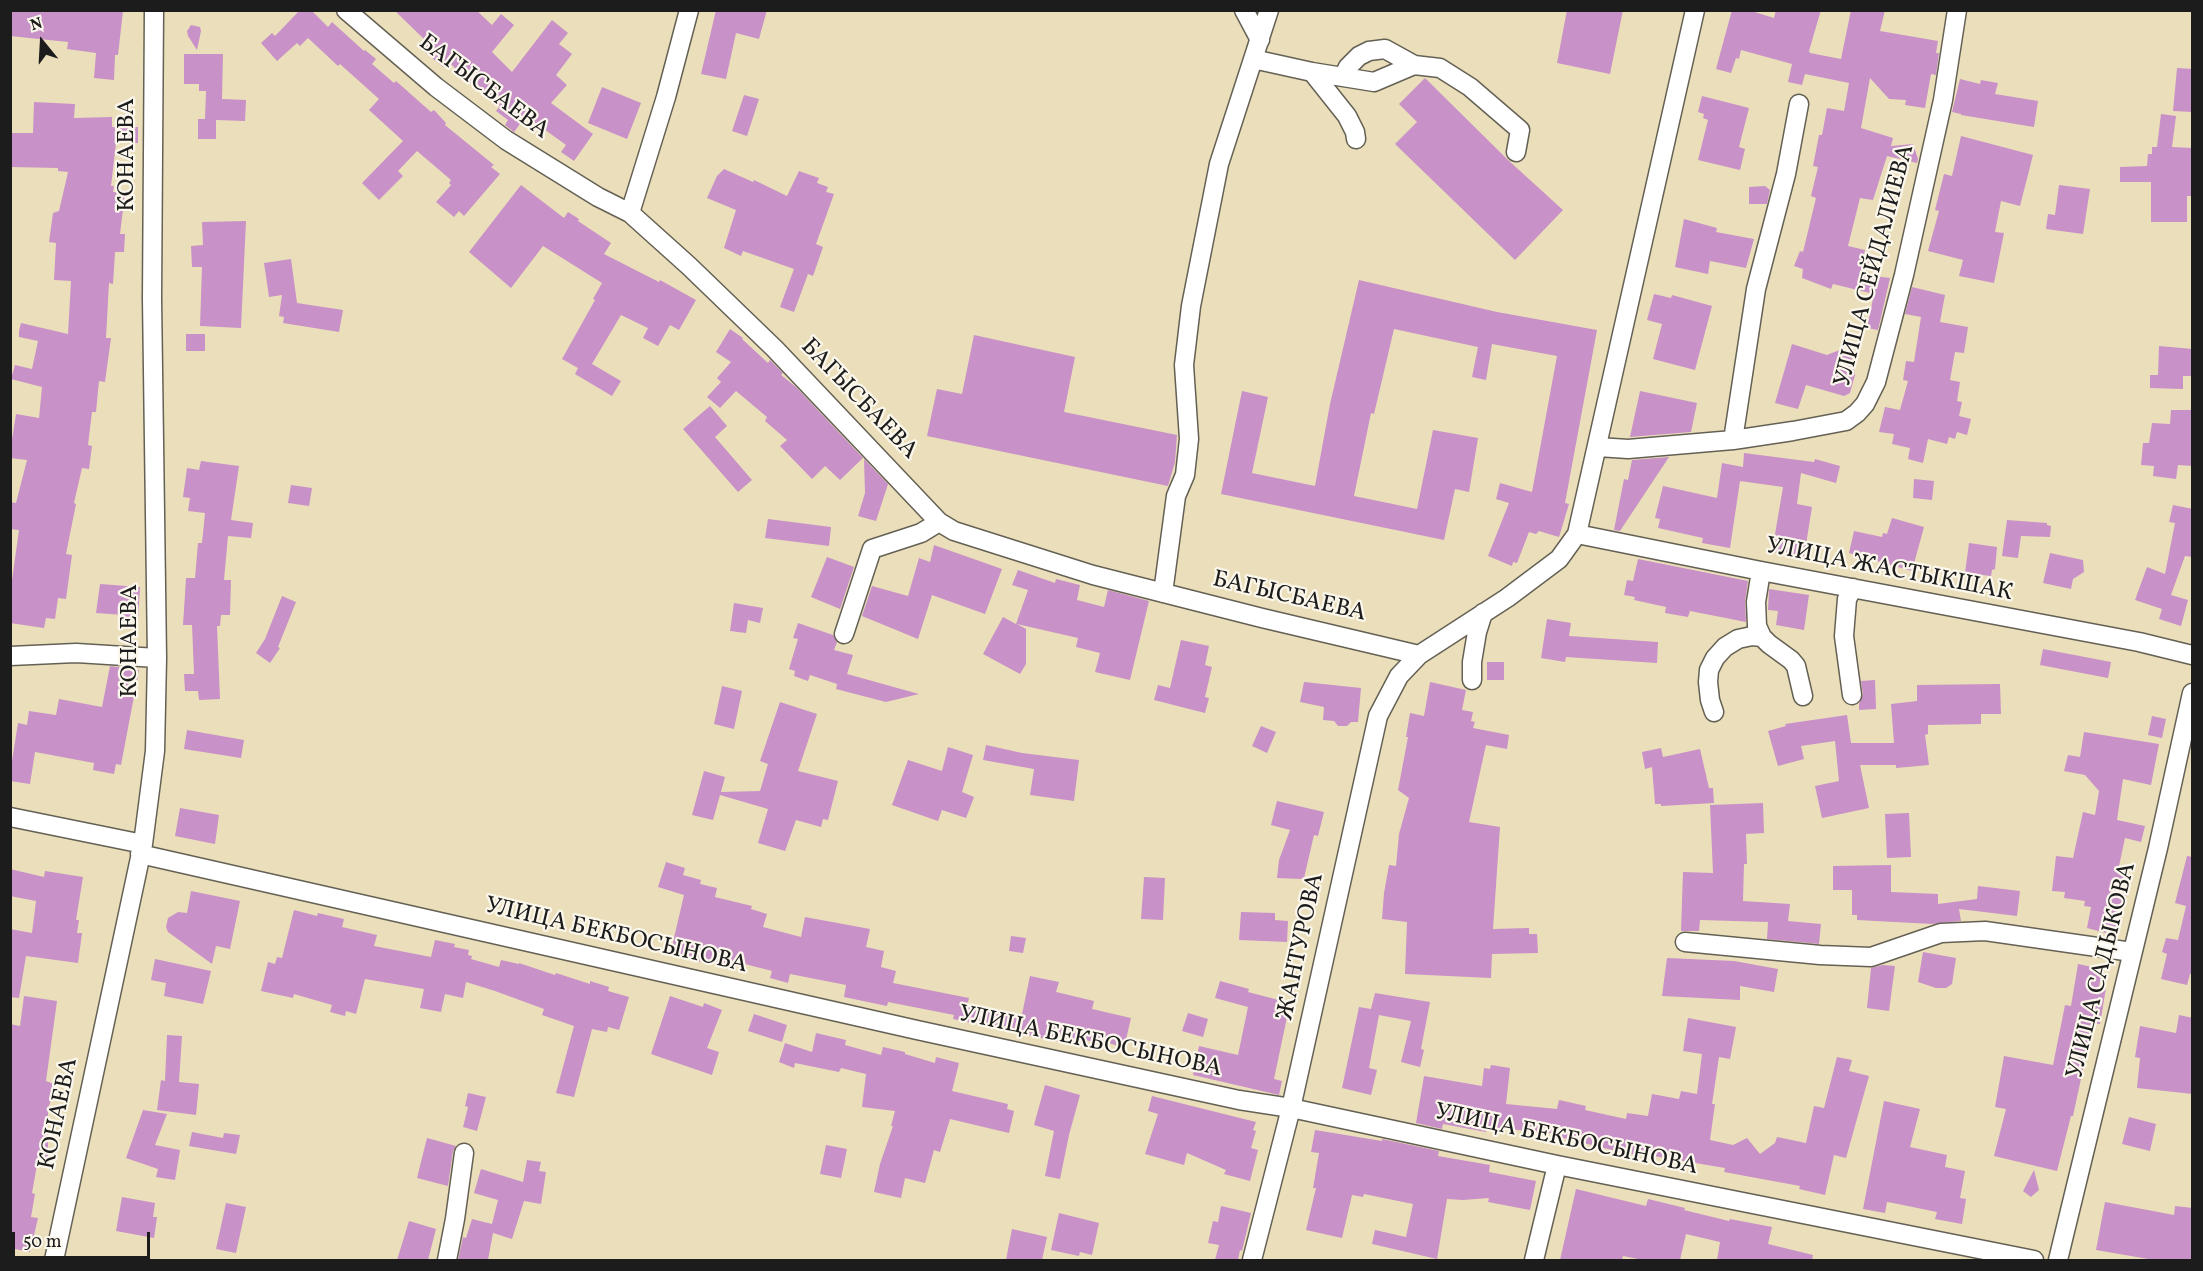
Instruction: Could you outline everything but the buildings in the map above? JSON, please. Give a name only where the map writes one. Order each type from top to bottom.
[{"type":"street","name":"КОНАЕВА","points":[[54,1260],[141,849],[155,751],[157,658],[152,298],[154,10]]},
{"type":"street","name":"БАГЫСБАЕВА","points":[[346,10],[436,87],[506,140],[598,197],[630,213],[775,349],[939,522],[954,531],[1082,572],[1419,655]]},
{"type":"street","points":[[630,213],[666,97],[688,10]]},
{"type":"street","points":[[1244,10],[1260,40]]},
{"type":"street","points":[[1163,593],[1176,496],[1185,475],[1189,440],[1184,364],[1191,306],[1220,164],[1269,10]]},
{"type":"street","points":[[1419,655],[1507,598],[1558,559],[1577,534],[1695,10]]},
{"type":"street","name":"УЛИЦА СЕЙДАЛИЕВА","points":[[1598,447],[1628,449],[1733,440],[1846,421],[1865,404],[1876,382],[1904,275],[1943,100],[1957,10]]},
{"type":"street","points":[[1343,77],[1348,67],[1369,51],[1385,50],[1414,65],[1440,68],[1470,87],[1520,130],[1515,152]]},
{"type":"street","points":[[1253,59],[1374,82],[1414,65]]},
{"type":"street","points":[[1312,72],[1347,116],[1355,132],[1356,140]]},
{"type":"street","points":[[1733,440],[1756,289],[1786,174],[1799,104]]},
{"type":"street","points":[[844,634],[872,549],[921,533],[939,522]]},
{"type":"street","name":"УЛИЦА ЖАСТЫКШАК","points":[[1577,534],[2139,642],[2193,655]]},
{"type":"street","points":[[1743,638],[1755,614],[1761,571]]},
{"type":"street","points":[[1852,695],[1844,636],[1847,599],[1853,588]]},
{"type":"street","points":[[1472,680],[1472,662],[1483,613]]},
{"type":"street","points":[[1755,614],[1762,637],[1791,660],[1798,674],[1803,696]]},
{"type":"street","points":[[1714,712],[1710,700],[1709,670],[1715,658],[1725,647],[1743,638],[1762,637]]},
{"type":"street","points":[[10,656],[76,653],[157,658]]},
{"type":"street","name":"ЖАНТУРОВА","points":[[1252,1260],[1291,1108],[1378,716],[1399,676],[1419,655]]},
{"type":"street","name":"УЛИЦА САДЫКОВА","points":[[2058,1260],[2132,952],[2188,744],[2193,693]]},
{"type":"street","name":"УЛИЦА БЕКБОСЫНОВА","points":[[10,817],[940,1035],[1239,1100],[1291,1108],[1557,1165],[2034,1260]]},
{"type":"street","points":[[1685,942],[1820,955],[1871,957],[1941,933],[1985,931],[2132,952]]},
{"type":"street","points":[[447,1260],[464,1153]]},
{"type":"street","points":[[1534,1260],[1557,1165]]}]
